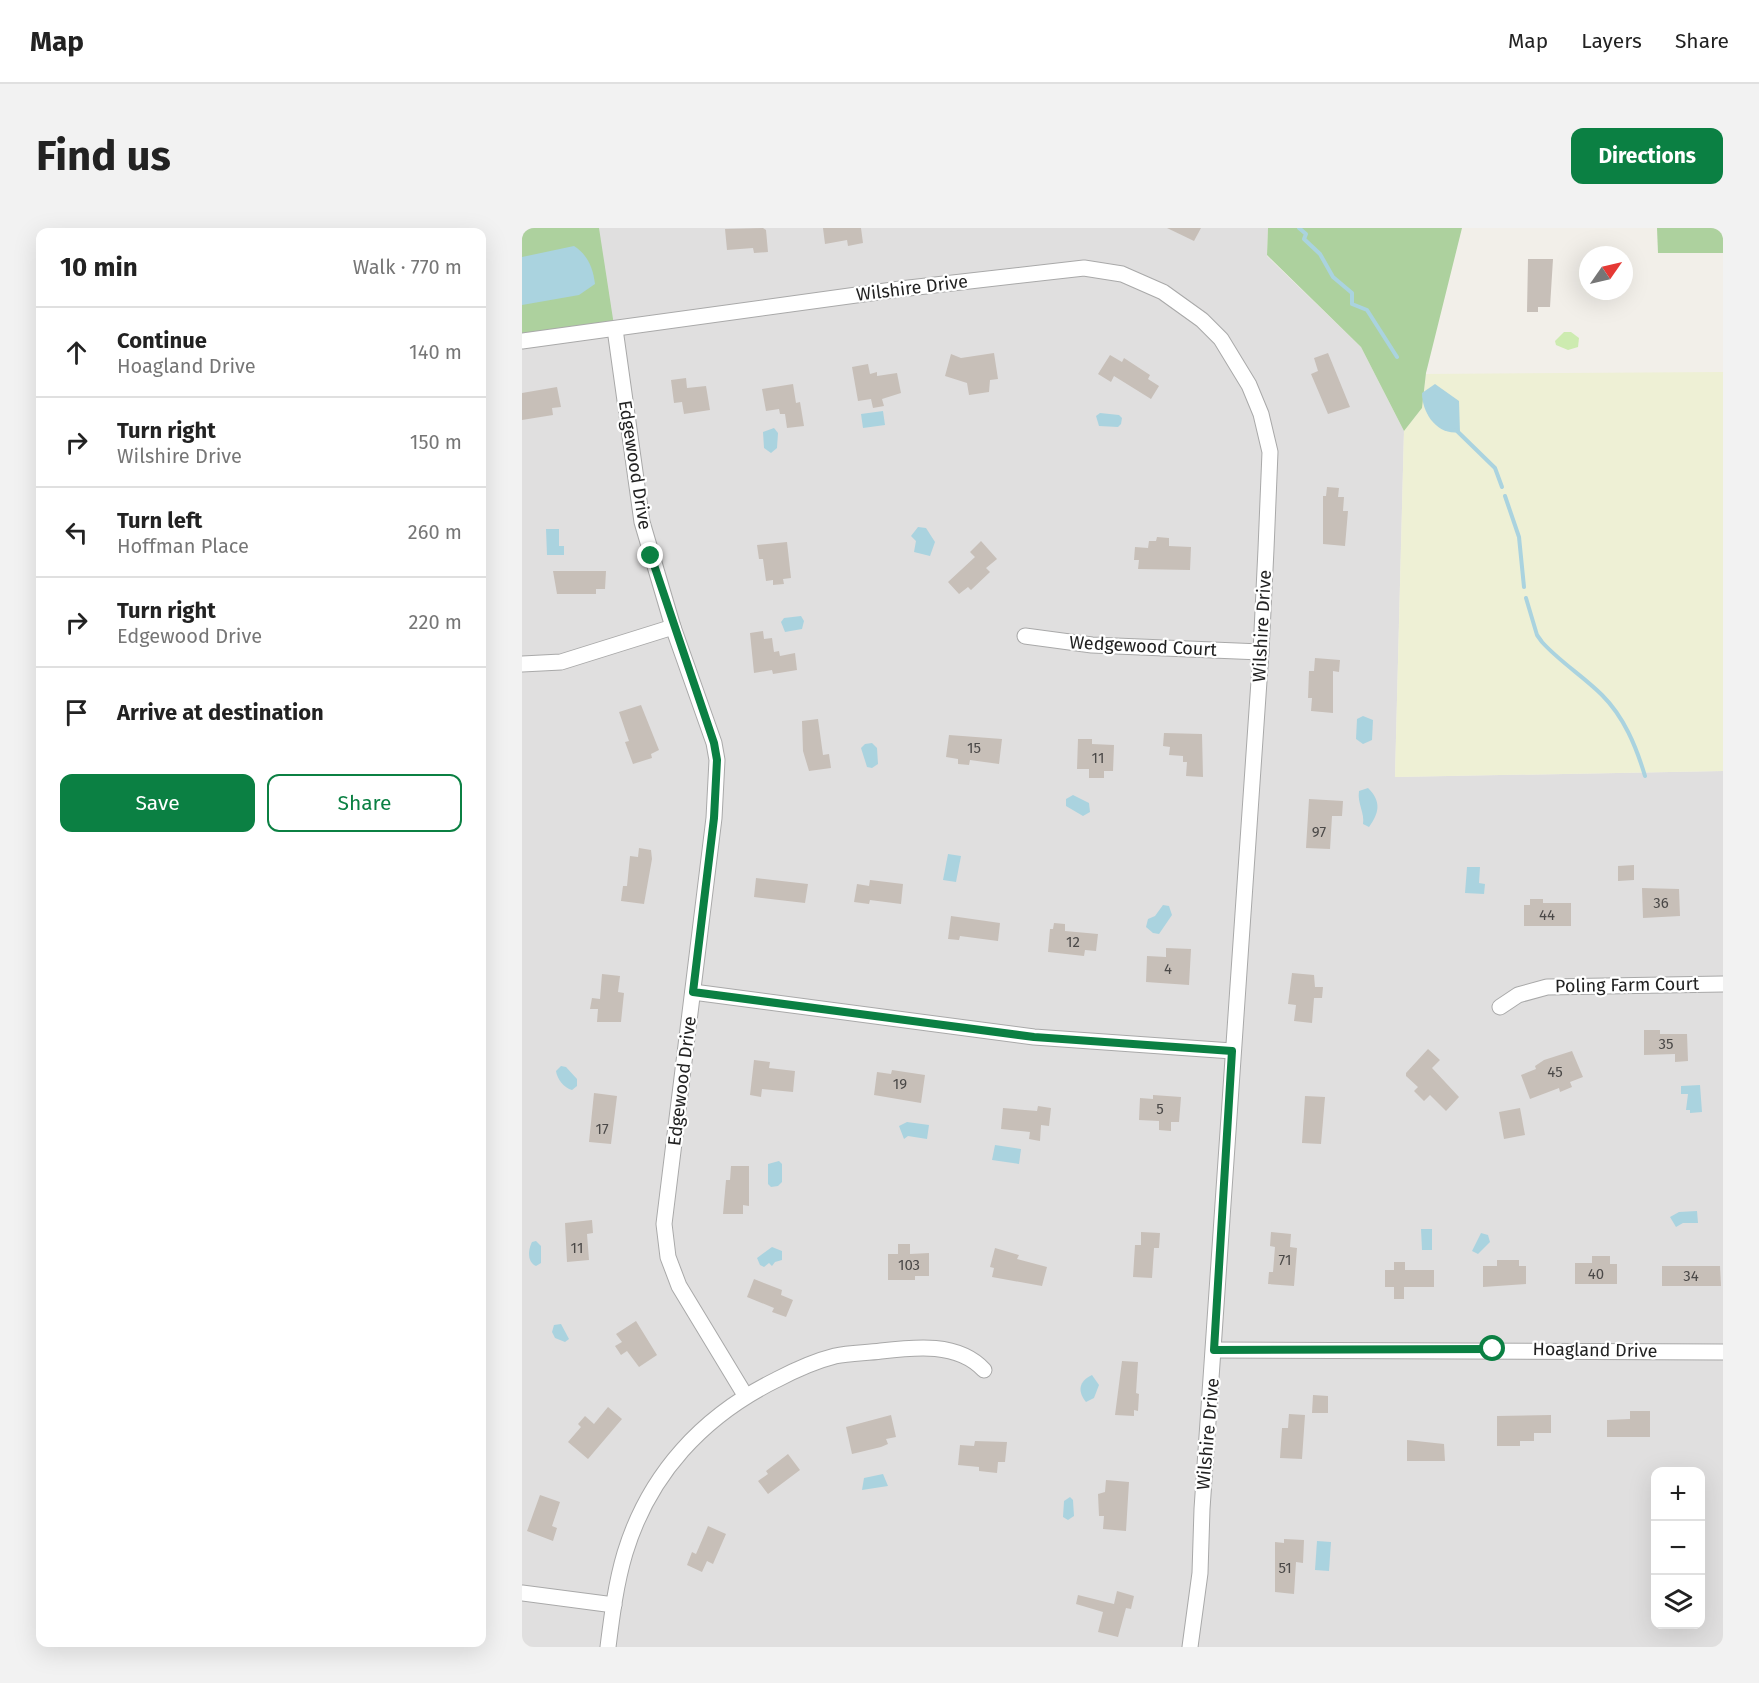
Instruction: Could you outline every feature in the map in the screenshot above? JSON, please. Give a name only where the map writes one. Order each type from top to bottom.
[{"type":"street","name":"Wilshire Drive","points":[[522,341],[900,289],[1065,269],[1113,273],[1141,281],[1163,292],[1202,320],[1221,339],[1249,385],[1261,414],[1270,452],[1261,652],[1232,1051],[1202,1509],[1200,1573],[1190,1647]]},
{"type":"street","name":"Edgewood Drive","points":[[615,329],[642,522],[674,627],[714,743],[717,760],[714,818],[664,1224],[665,1235],[668,1257],[679,1286],[745,1395]]},
{"type":"street","points":[[522,664],[561,662],[674,627]]},
{"type":"street","name":"Wedgewood Court","points":[[1025,636],[1092,645],[1261,652]]},
{"type":"street","name":"Poling Farm Court","points":[[1500,1007],[1518,995],[1547,987],[1723,984]]},
{"type":"street","points":[[693,992],[1034,1037],[1232,1051]]},
{"type":"street","points":[[608,1647],[625,1552],[648,1497],[664,1469],[691,1439],[745,1395],[797,1369],[835,1356],[909,1347],[965,1355],[984,1370]]},
{"type":"street","name":"Hoagland Drive","points":[[1214,1350],[1723,1352]]},
{"type":"street","points":[[522,1593],[614,1605]]},
{"type":"shaded area","points":[[522,228],[1268,228],[1267,256],[1361,347],[1404,431],[1395,777],[1723,771],[1723,1647],[522,1647]]},
{"type":"green space","points":[[522,228],[599,228],[615,332],[522,346]]},
{"type":"green space","points":[[1268,228],[1462,228],[1426,373],[1422,408],[1404,431],[1361,347],[1267,255]]},
{"type":"green space","points":[[1657,228],[1723,228],[1723,253],[1658,253]]},
{"type":"green space","points":[[1564,332],[1571,332],[1579,338],[1578,347],[1568,350],[1556,345],[1555,341]]},
{"type":"green space","points":[[1723,372],[1723,771],[1395,777],[1404,431],[1422,408],[1426,374]]},
{"type":"water","points":[[574,246],[589,262],[595,284],[579,295],[522,305],[522,257]]},
{"type":"water","points":[[1435,384],[1459,401],[1460,432],[1438,427],[1428,415],[1422,393]]},
{"type":"water","points":[[883,411],[885,425],[863,428],[861,414]]},
{"type":"water","points":[[1100,413],[1119,415],[1122,418],[1121,424],[1118,427],[1099,426],[1096,416]]},
{"type":"water","points":[[774,428],[778,433],[777,448],[771,453],[764,448],[763,432]]},
{"type":"water","points":[[918,527],[926,528],[935,542],[930,556],[914,552],[916,541],[911,536]]},
{"type":"water","points":[[546,529],[559,529],[559,546],[564,546],[564,555],[547,555]]},
{"type":"water","points":[[801,616],[804,621],[802,629],[785,632],[781,622],[784,618]]},
{"type":"water","points":[[1363,716],[1373,720],[1372,740],[1363,744],[1356,739],[1357,719]]},
{"type":"water","points":[[872,743],[877,748],[878,764],[872,768],[867,767],[861,748],[865,744]]},
{"type":"water","points":[[1368,788],[1378,808],[1369,827],[1363,824],[1359,795],[1359,791]]},
{"type":"water","points":[[1073,795],[1089,803],[1090,812],[1083,816],[1066,806],[1066,799]]},
{"type":"water","points":[[948,854],[961,856],[956,882],[943,880]]},
{"type":"water","points":[[1467,867],[1480,867],[1479,883],[1485,884],[1484,894],[1465,893]]},
{"type":"water","points":[[1163,905],[1169,906],[1172,915],[1159,934],[1153,933],[1146,927],[1148,919],[1155,916]]},
{"type":"water","points":[[561,1066],[566,1067],[577,1079],[577,1086],[572,1090],[558,1077],[556,1071]]},
{"type":"water","points":[[1700,1085],[1702,1112],[1690,1113],[1690,1110],[1686,1110],[1688,1094],[1681,1094],[1681,1086]]},
{"type":"water","points":[[907,1122],[929,1125],[927,1139],[908,1136],[904,1139],[899,1126]]},
{"type":"water","points":[[995,1145],[1021,1149],[1019,1164],[992,1160]]},
{"type":"water","points":[[779,1161],[782,1164],[782,1182],[778,1186],[771,1187],[768,1184],[768,1164]]},
{"type":"water","points":[[1697,1211],[1698,1223],[1683,1223],[1676,1227],[1670,1217],[1679,1212]]},
{"type":"water","points":[[1421,1229],[1432,1229],[1432,1250],[1422,1250]]},
{"type":"water","points":[[1481,1233],[1488,1235],[1490,1242],[1478,1254],[1472,1251]]},
{"type":"water","points":[[536,1241],[541,1246],[541,1263],[536,1266],[531,1262],[529,1256],[532,1242]]},
{"type":"water","points":[[772,1247],[782,1251],[782,1260],[775,1262],[772,1266],[769,1263],[764,1267],[760,1265],[757,1258]]},
{"type":"water","points":[[561,1324],[569,1339],[565,1342],[555,1338],[552,1332],[554,1325]]},
{"type":"water","points":[[1092,1375],[1099,1385],[1094,1398],[1086,1402],[1081,1394],[1081,1387],[1084,1380]]},
{"type":"water","points":[[883,1474],[888,1486],[862,1490],[864,1478]]},
{"type":"water","points":[[1070,1497],[1073,1500],[1074,1516],[1068,1520],[1063,1517],[1064,1501]]},
{"type":"water","points":[[1317,1541],[1331,1542],[1329,1571],[1315,1570]]},
{"type":"building","points":[[763,228],[766,230],[768,252],[754,253],[753,248],[727,250],[725,229]]},
{"type":"building","points":[[823,228],[861,228],[863,243],[848,246],[847,240],[825,244]]},
{"type":"building","points":[[1167,228],[1201,228],[1194,241]]},
{"type":"building","points":[[1528,259],[1553,259],[1550,307],[1538,307],[1538,312],[1527,312]]},
{"type":"building","points":[[994,353],[998,379],[990,380],[989,392],[969,395],[967,383],[945,376],[951,354],[961,358]]},
{"type":"building","points":[[1328,353],[1350,407],[1328,414],[1311,374],[1318,371],[1314,358]]},
{"type":"building","points":[[1110,355],[1122,362],[1124,358],[1150,375],[1148,379],[1159,386],[1151,399],[1114,376],[1111,382],[1098,374]]},
{"type":"building","points":[[868,364],[870,374],[877,372],[877,376],[897,373],[901,393],[882,399],[884,406],[873,408],[871,399],[858,401],[852,367]]},
{"type":"building","points":[[686,378],[687,388],[706,386],[710,410],[684,414],[682,402],[674,403],[671,380]]},
{"type":"building","points":[[793,384],[796,403],[800,402],[804,426],[787,428],[785,414],[780,414],[779,409],[766,411],[762,389]]},
{"type":"building","points":[[557,387],[561,407],[552,408],[553,415],[522,420],[522,393]]},
{"type":"building","points":[[1327,487],[1339,488],[1338,497],[1344,497],[1343,511],[1348,511],[1345,546],[1323,544],[1323,496],[1326,496]]},
{"type":"building","points":[[1157,537],[1169,538],[1169,546],[1191,547],[1190,570],[1138,569],[1139,560],[1134,560],[1135,547],[1148,548],[1149,541],[1156,541]]},
{"type":"building","points":[[981,541],[997,559],[986,568],[990,572],[971,590],[968,587],[959,594],[948,582],[975,557],[970,552]]},
{"type":"building","points":[[787,542],[791,578],[783,579],[784,584],[773,585],[773,580],[766,581],[763,559],[759,559],[757,545]]},
{"type":"building","points":[[553,571],[606,571],[605,589],[596,589],[596,594],[557,594]]},
{"type":"building","points":[[763,631],[764,639],[772,638],[774,652],[779,651],[780,656],[795,653],[797,670],[773,674],[772,670],[754,673],[750,633]]},
{"type":"building","points":[[1315,658],[1340,660],[1339,672],[1333,671],[1333,713],[1311,711],[1312,698],[1308,698],[1309,671],[1314,671]]},
{"type":"building","points":[[641,705],[659,750],[651,754],[652,758],[633,764],[625,742],[629,741],[619,712]]},
{"type":"building","points":[[818,719],[823,755],[829,754],[831,768],[809,771],[803,751],[802,721]]},
{"type":"building","points":[[1164,733],[1202,734],[1203,777],[1186,776],[1187,762],[1183,762],[1183,756],[1169,755],[1170,747],[1163,746]]},
{"type":"building","points":[[949,735],[1002,739],[999,764],[970,760],[969,765],[958,764],[958,759],[946,757]]},
{"type":"building","points":[[1078,739],[1092,739],[1092,744],[1114,745],[1113,771],[1104,771],[1104,778],[1089,778],[1089,769],[1077,769]]},
{"type":"building","points":[[1309,799],[1343,801],[1342,816],[1332,816],[1330,849],[1306,848]]},
{"type":"building","points":[[639,848],[651,850],[652,859],[644,904],[621,901],[623,886],[627,886],[630,856],[638,857]]},
{"type":"building","points":[[1634,865],[1634,880],[1618,881],[1618,866]]},
{"type":"building","points":[[756,878],[808,884],[805,903],[754,897]]},
{"type":"building","points":[[870,880],[903,884],[901,904],[870,900],[869,904],[854,902],[857,884],[869,886]]},
{"type":"building","points":[[1642,888],[1679,889],[1680,916],[1643,918]]},
{"type":"building","points":[[1530,899],[1543,899],[1543,903],[1571,903],[1571,926],[1524,926],[1524,905],[1530,905]]},
{"type":"building","points":[[951,916],[1000,923],[998,941],[960,936],[959,940],[948,939]]},
{"type":"building","points":[[1054,923],[1065,924],[1065,931],[1098,934],[1096,951],[1085,950],[1084,956],[1048,952],[1050,929],[1053,929]]},
{"type":"building","points":[[1166,948],[1191,949],[1189,985],[1146,982],[1147,956],[1166,957]]},
{"type":"building","points":[[1292,973],[1314,975],[1315,987],[1323,987],[1322,998],[1314,998],[1312,1023],[1294,1021],[1296,1005],[1288,1004]]},
{"type":"building","points":[[602,974],[620,976],[618,992],[624,993],[621,1022],[597,1022],[598,1009],[590,1009],[592,998],[600,999]]},
{"type":"building","points":[[1644,1030],[1660,1030],[1660,1034],[1687,1034],[1688,1061],[1675,1062],[1675,1054],[1644,1055]]},
{"type":"building","points":[[1428,1049],[1440,1060],[1432,1068],[1459,1097],[1446,1111],[1430,1095],[1424,1101],[1414,1091],[1418,1087],[1406,1076],[1406,1073]]},
{"type":"building","points":[[1572,1051],[1583,1077],[1570,1082],[1572,1087],[1560,1092],[1559,1088],[1530,1099],[1521,1075],[1536,1069],[1535,1066],[1544,1060]]},
{"type":"building","points":[[754,1060],[770,1062],[769,1068],[795,1071],[793,1092],[762,1089],[761,1097],[750,1095]]},
{"type":"building","points":[[892,1070],[925,1075],[921,1103],[874,1095],[877,1072],[891,1074]]},
{"type":"building","points":[[594,1093],[617,1096],[611,1144],[589,1142]]},
{"type":"building","points":[[1153,1095],[1181,1097],[1179,1122],[1171,1122],[1171,1131],[1159,1130],[1159,1121],[1139,1120],[1140,1098],[1153,1099]]},
{"type":"building","points":[[1305,1096],[1325,1097],[1321,1144],[1302,1143]]},
{"type":"building","points":[[1038,1106],[1051,1108],[1049,1126],[1041,1125],[1040,1141],[1029,1139],[1030,1132],[1001,1129],[1003,1108],[1037,1111]]},
{"type":"building","points":[[1520,1108],[1525,1135],[1504,1139],[1499,1112]]},
{"type":"building","points":[[731,1166],[749,1166],[749,1206],[743,1205],[743,1214],[723,1214],[726,1180],[730,1180]]},
{"type":"building","points":[[592,1220],[593,1233],[587,1234],[589,1260],[567,1262],[565,1223]]},
{"type":"building","points":[[1141,1232],[1160,1233],[1159,1248],[1154,1248],[1152,1278],[1133,1277],[1135,1245],[1141,1245]]},
{"type":"building","points":[[1271,1232],[1291,1234],[1290,1247],[1297,1248],[1294,1286],[1268,1284],[1269,1272],[1273,1272],[1275,1247],[1270,1246]]},
{"type":"building","points":[[898,1244],[910,1244],[910,1254],[929,1253],[929,1276],[915,1276],[915,1280],[888,1280],[888,1254],[898,1254]]},
{"type":"building","points":[[995,1248],[1019,1255],[1017,1259],[1047,1267],[1042,1286],[992,1277],[994,1268],[990,1267]]},
{"type":"building","points":[[1592,1256],[1610,1256],[1610,1264],[1617,1264],[1617,1284],[1575,1284],[1575,1263],[1592,1263]]},
{"type":"building","points":[[1497,1260],[1519,1260],[1519,1266],[1526,1266],[1526,1284],[1483,1287],[1483,1266],[1497,1266]]},
{"type":"building","points":[[1394,1262],[1405,1262],[1405,1270],[1434,1270],[1434,1287],[1404,1287],[1404,1299],[1394,1299],[1394,1287],[1385,1287],[1385,1270],[1394,1270]]},
{"type":"building","points":[[1662,1266],[1720,1266],[1721,1286],[1662,1286]]},
{"type":"building","points":[[754,1279],[782,1290],[781,1295],[793,1300],[786,1317],[772,1312],[774,1308],[747,1297]]},
{"type":"building","points":[[636,1321],[657,1355],[639,1367],[627,1351],[621,1355],[615,1346],[622,1342],[616,1334]]},
{"type":"building","points":[[1122,1361],[1138,1362],[1136,1393],[1139,1394],[1138,1411],[1134,1410],[1134,1416],[1115,1415]]},
{"type":"building","points":[[1313,1395],[1328,1396],[1328,1413],[1312,1413]]},
{"type":"building","points":[[608,1407],[622,1419],[588,1459],[568,1442],[581,1427],[578,1424],[585,1416],[594,1424]]},
{"type":"building","points":[[1630,1411],[1650,1411],[1650,1437],[1607,1437],[1607,1420],[1630,1419]]},
{"type":"building","points":[[1289,1414],[1305,1415],[1302,1459],[1280,1458],[1282,1428],[1288,1428]]},
{"type":"building","points":[[891,1415],[896,1437],[886,1439],[888,1444],[881,1447],[852,1454],[846,1427]]},
{"type":"building","points":[[1551,1415],[1551,1433],[1534,1433],[1534,1441],[1520,1441],[1520,1446],[1497,1446],[1497,1416]]},
{"type":"building","points":[[1407,1440],[1444,1444],[1445,1461],[1407,1461]]},
{"type":"building","points":[[975,1441],[1007,1442],[1005,1462],[998,1462],[997,1473],[979,1471],[979,1467],[958,1465],[960,1445],[974,1446]]},
{"type":"building","points":[[788,1454],[800,1470],[768,1494],[758,1481],[768,1474],[766,1471]]},
{"type":"building","points":[[1106,1480],[1129,1482],[1126,1531],[1103,1529],[1104,1516],[1099,1516],[1098,1494],[1105,1492]]},
{"type":"building","points":[[540,1495],[560,1502],[552,1526],[557,1528],[553,1541],[527,1531]]},
{"type":"building","points":[[708,1526],[726,1534],[713,1564],[707,1561],[702,1572],[687,1565],[692,1552],[696,1554]]},
{"type":"building","points":[[1284,1539],[1304,1540],[1303,1563],[1296,1562],[1294,1594],[1275,1592],[1275,1542],[1284,1543]]},
{"type":"building","points":[[1117,1591],[1134,1596],[1131,1609],[1126,1608],[1118,1637],[1098,1632],[1103,1612],[1076,1604],[1078,1595],[1114,1604]]},
{"type":"waterway","points":[[1299,228],[1306,234],[1304,239],[1320,254],[1333,277],[1352,293],[1352,304],[1367,310],[1397,357]]},
{"type":"waterway","points":[[1456,430],[1495,468],[1502,487]]},
{"type":"waterway","points":[[1505,496],[1519,537],[1524,587]]},
{"type":"waterway","points":[[1526,598],[1537,635],[1542,642],[1595,688],[1617,713],[1638,754],[1645,776]]},
{"type":"route","points":[[651,556],[714,743],[717,760],[714,818],[700,915],[693,992],[1034,1037],[1105,1044],[1232,1051],[1214,1350],[1493,1349]]}]
